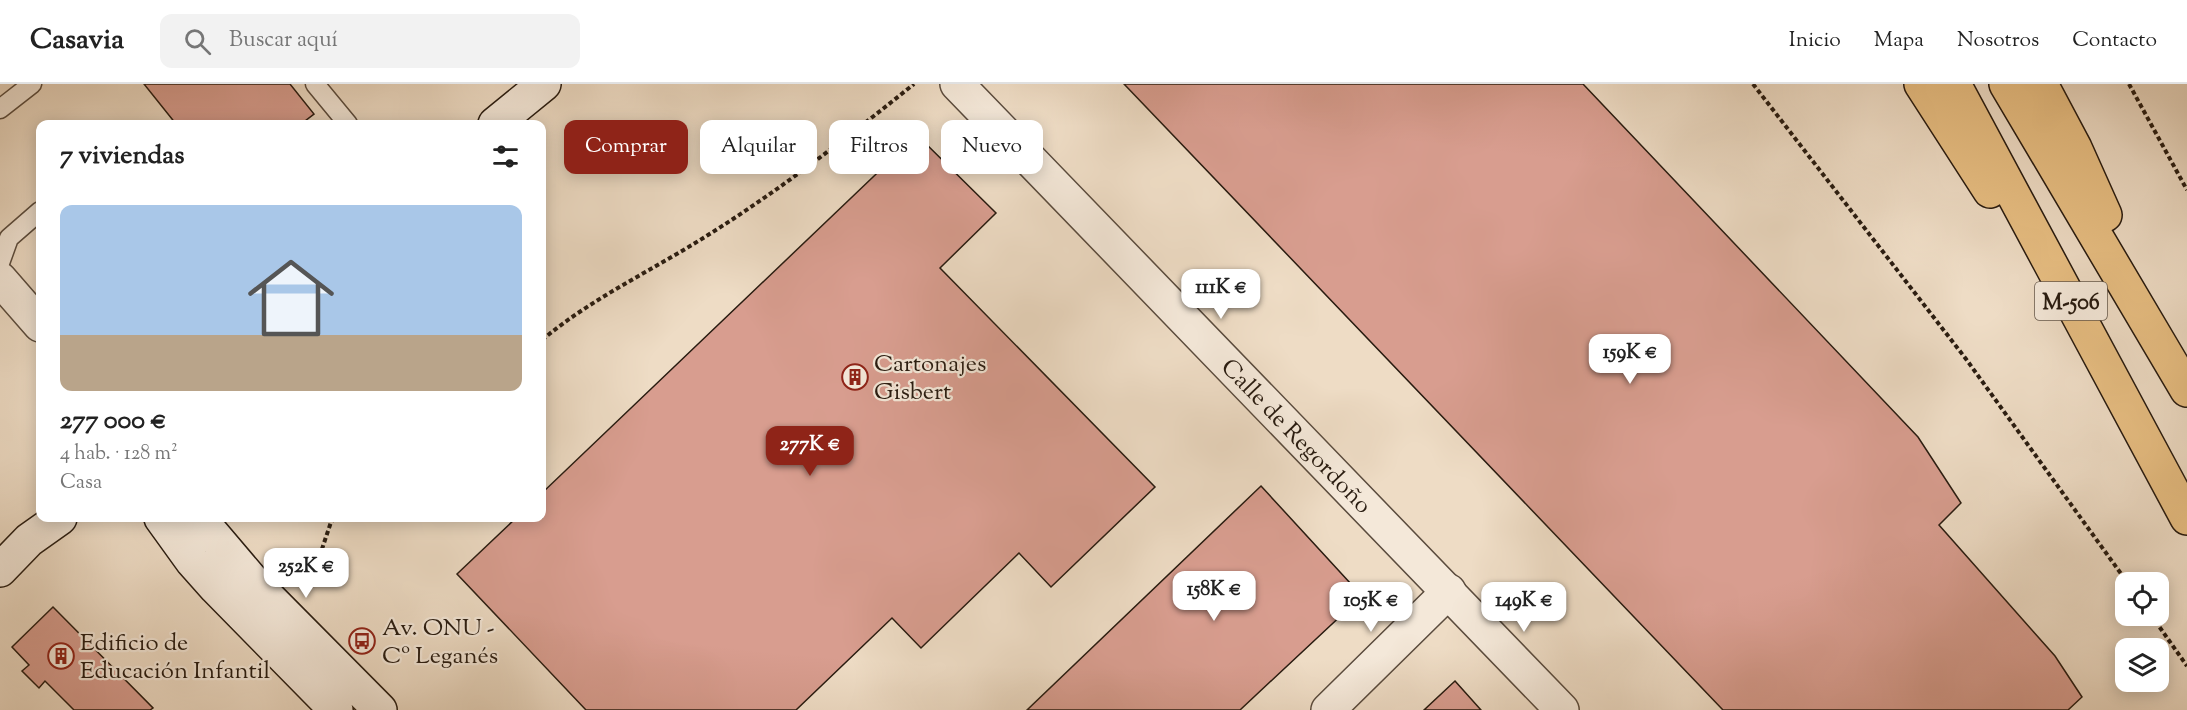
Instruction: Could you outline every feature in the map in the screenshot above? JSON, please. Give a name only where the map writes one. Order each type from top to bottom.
[{"type":"highway","points":[[1921,84],[1990,192],[2083,322]]},
{"type":"highway","name":"M-506","points":[[1954,84],[2187,518]]},
{"type":"highway","name":"M-506","points":[[2007,84],[2182,381]]},
{"type":"highway","points":[[2041,84],[2075,148],[2182,381]]},
{"type":"street","points":[[500,120],[544,84]]},
{"type":"street","name":"Calle de Regordoño","points":[[957,84],[1562,710]]},
{"type":"street","points":[[0,279],[36,320]]},
{"type":"street","points":[[0,570],[36,529],[51,522]]},
{"type":"street","points":[[164,522],[192,561],[216,588],[336,710]]},
{"type":"street","points":[[202,522],[255,584],[380,710]]},
{"type":"street","points":[[1328,710],[1449,591]]},
{"type":"lane","points":[[0,109],[32,84]]},
{"type":"lane","points":[[315,84],[345,120]]},
{"type":"lane","points":[[0,263],[9,238],[36,214]]},
{"type":"path","points":[[546,337],[626,282],[708,235],[834,148],[914,84]]},
{"type":"path","points":[[1753,84],[1966,359],[2120,572]]},
{"type":"path","points":[[2129,84],[2187,190]]},
{"type":"path","points":[[331,522],[320,555],[338,583]]},
{"type":"path","points":[[2159,626],[2187,666]]},
{"type":"building","points":[[144,84],[290,84],[314,114],[306,120],[173,120]]},
{"type":"building","points":[[1124,84],[1583,84],[1918,437],[1961,503],[1939,525],[2055,656],[2082,697],[2068,710],[1723,710]]},
{"type":"building","name":"Cartonajes Gisbert","points":[[929,147],[941,159],[941,174],[956,174],[996,213],[940,268],[1155,487],[1051,587],[1019,553],[921,648],[892,618],[796,710],[586,710],[457,574],[512,522],[546,522],[546,489],[876,174],[929,174]]},
{"type":"building","points":[[1261,486],[1362,596],[1240,710],[1027,710]]},
{"type":"building","name":"Edificio de Educación Infantil","points":[[53,607],[153,708],[150,710],[74,710],[45,681],[39,688],[22,671],[29,665],[12,647]]},
{"type":"building","points":[[1455,681],[1481,710],[1424,710]]},
{"type":"place","name":"Cartonajes Gisbert","points":[[855,377]]},
{"type":"place","name":"Av. ONU - Cº Leganés","points":[[362,641]]},
{"type":"place","name":"Edificio de Educación Infantil","points":[[61,656]]}]
